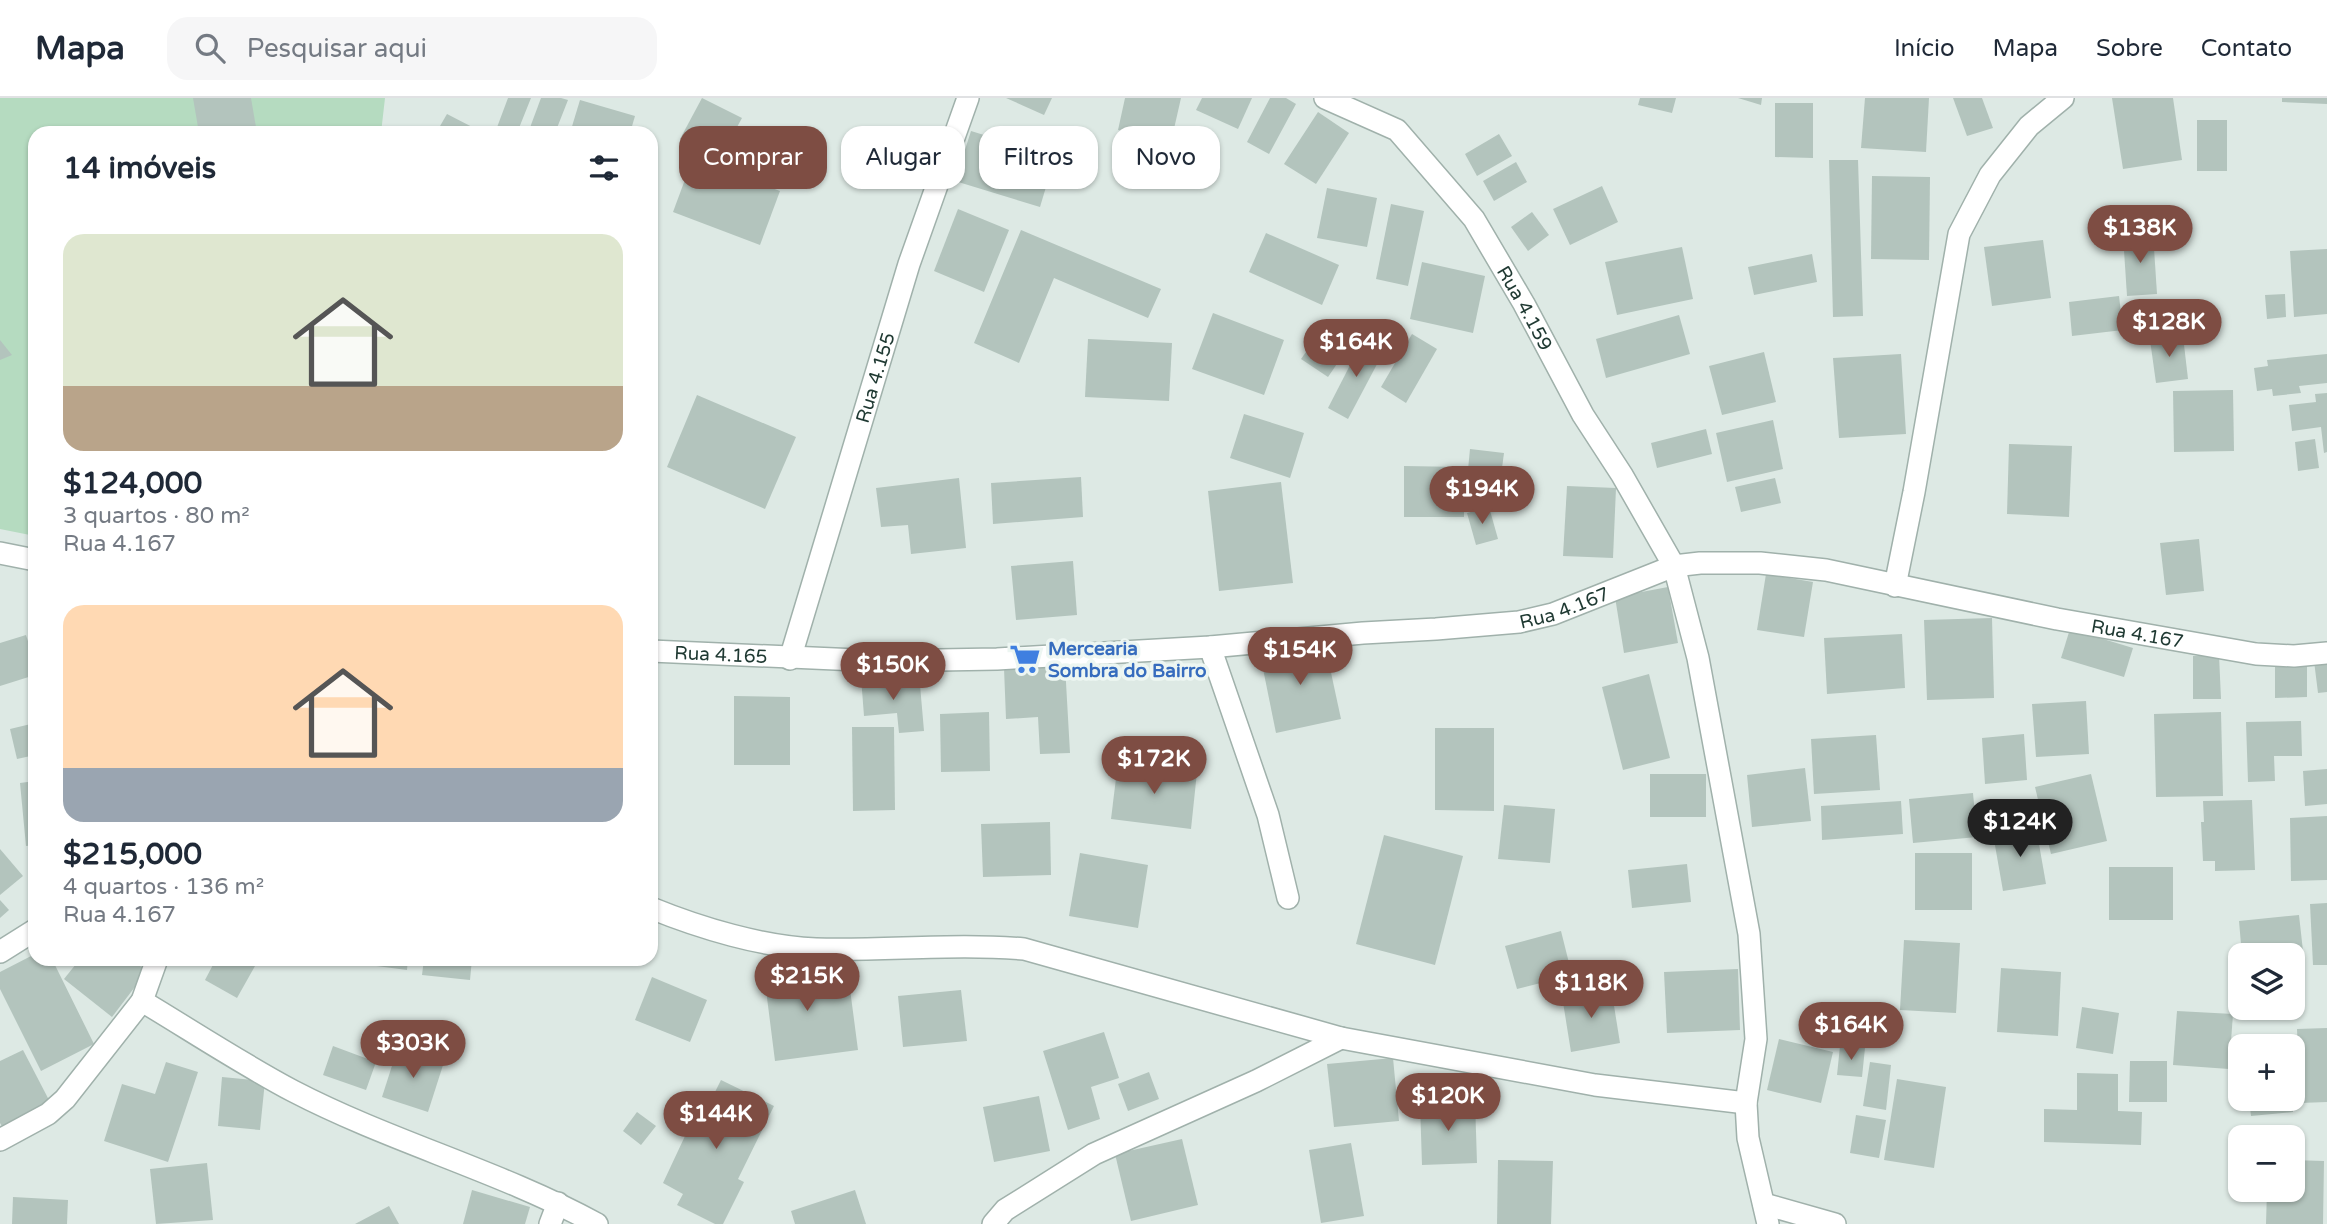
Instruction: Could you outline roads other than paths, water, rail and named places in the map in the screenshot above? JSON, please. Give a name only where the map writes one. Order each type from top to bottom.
[{"type":"street","name":"Rua 4.155","points":[[790,659],[909,264],[968,98]]},
{"type":"street","name":"Rua 4.159","points":[[1325,98],[1397,130],[1474,219],[1524,304],[1583,415],[1622,475],[1674,566],[1698,658],[1749,934],[1756,1040],[1746,1104],[1748,1138],[1766,1214]]},
{"type":"street","points":[[1895,586],[1959,234],[1990,175],[2029,126],[2063,98]]},
{"type":"street","points":[[0,553],[28,559]]},
{"type":"street","name":"Rua 4.167","points":[[790,659],[880,662],[997,659],[1210,647],[1519,622],[1553,614],[1674,566],[1700,563],[1760,563],[1826,570],[2178,642],[2256,654],[2294,656],[2327,653]]},
{"type":"street","points":[[1210,647],[1268,815],[1288,898]]},
{"type":"street","name":"Rua 4.165","points":[[658,651],[790,659]]},
{"type":"street","points":[[658,911],[696,926],[815,949],[988,946],[1024,949],[1341,1038],[1595,1085],[1746,1104]]},
{"type":"street","points":[[0,952],[28,934]]},
{"type":"street","points":[[0,1140],[48,1114],[65,1098],[142,1001],[154,966]]},
{"type":"street","points":[[142,1001],[294,1091],[420,1148],[558,1203],[597,1224]]},
{"type":"street","points":[[993,1224],[1005,1210],[1094,1154],[1256,1081],[1341,1038]]},
{"type":"street","points":[[550,1224],[558,1203]]},
{"type":"street","points":[[1766,1214],[1835,1224]]},
{"type":"place","name":"Mercearia Sombra do Bairro","points":[[1025,659]]}]
